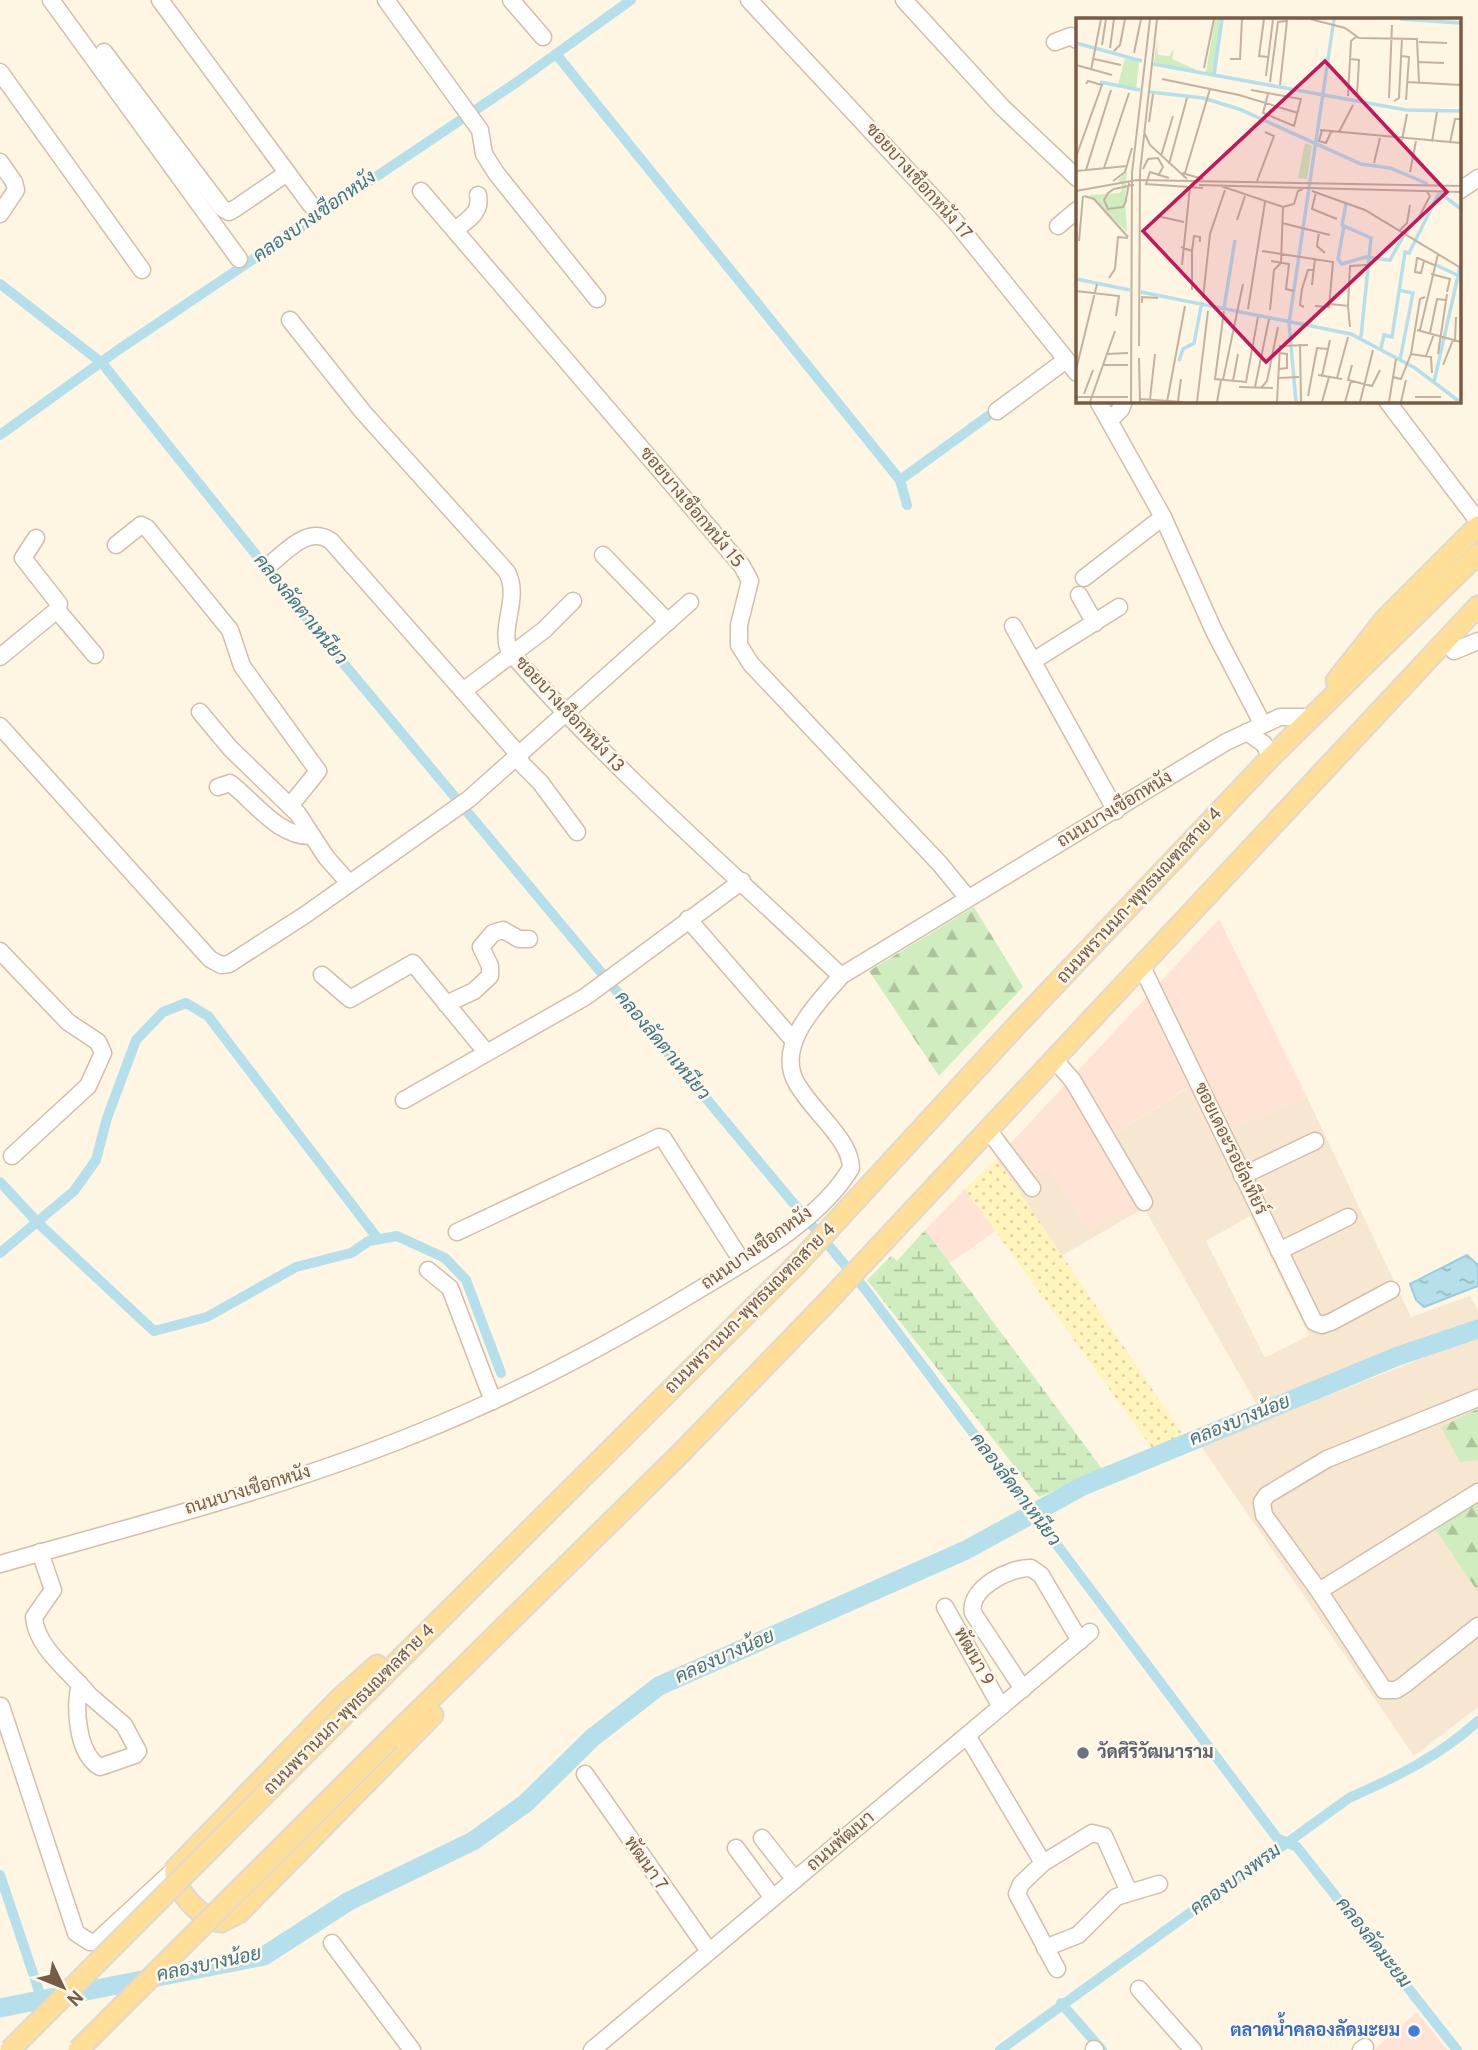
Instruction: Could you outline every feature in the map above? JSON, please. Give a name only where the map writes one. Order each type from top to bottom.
[{"type":"main road","points":[[1327,701],[1340,674],[1367,640],[1478,524]]},
{"type":"main road","name":"ถนนพรานนก-พุทธมณฑลสาย 4","points":[[10,2050],[797,1264],[1016,1026],[1272,757],[1478,554]]},
{"type":"main road","points":[[78,2050],[681,1453],[883,1244],[1478,606]]},
{"type":"main road","points":[[1260,837],[1336,772],[1478,626]]},
{"type":"main road","points":[[504,1628],[471,1675],[239,1913],[221,1922],[215,1921],[182,1893],[175,1877],[175,1869],[340,1699],[459,1589],[508,1553]]},
{"type":"street","points":[[51,0],[239,259]]},
{"type":"street","points":[[160,0],[311,205]]},
{"type":"street","points":[[386,0],[476,125],[484,154],[496,173],[597,299]]},
{"type":"street","points":[[511,0],[543,37]]},
{"type":"street","name":"ซอยบางเชือกหนัง 17","points":[[749,0],[954,220],[1076,372]]},
{"type":"street","points":[[904,0],[1002,107],[1076,177]]},
{"type":"street","points":[[1055,41],[1070,36],[1076,39]]},
{"type":"street","points":[[104,52],[222,208],[229,212],[287,173]]},
{"type":"street","points":[[0,72],[142,270]]},
{"type":"street","points":[[0,162],[15,182],[16,190],[0,214]]},
{"type":"street","points":[[1460,190],[1478,178]]},
{"type":"street","name":"ซอยบางเชือกหนัง 15","points":[[421,191],[742,566],[750,581],[739,625],[738,645],[751,664],[933,856],[967,897]]},
{"type":"street","points":[[455,230],[475,214],[480,203],[478,195]]},
{"type":"street","points":[[1058,226],[1076,211]]},
{"type":"street","name":"ซอยบางเชือกหนัง 13","points":[[290,320],[363,412],[507,572],[513,589],[505,642],[510,652],[565,715],[841,976]]},
{"type":"street","points":[[997,411],[1066,360]]},
{"type":"street","points":[[1099,402],[1111,419],[1163,517],[1214,631],[1262,723]]},
{"type":"street","points":[[1111,419],[1124,402]]},
{"type":"street","points":[[1388,402],[1478,524]]},
{"type":"street","points":[[1084,578],[1163,517]]},
{"type":"street","points":[[116,545],[141,525],[146,528],[230,629],[242,666],[318,771],[290,806]]},
{"type":"street","points":[[268,566],[300,541],[314,534],[322,535],[331,541],[519,757],[577,832]]},
{"type":"street","points":[[0,657],[57,610],[59,604],[23,558],[36,538]]},
{"type":"street","points":[[603,555],[668,622]]},
{"type":"street","points":[[1079,595],[1094,622]]},
{"type":"street","points":[[463,691],[510,652],[544,630],[573,601]]},
{"type":"street","points":[[0,726],[215,963],[229,964],[469,799],[690,602]]},
{"type":"street","points":[[1033,661],[1119,607]]},
{"type":"street","points":[[57,610],[95,655]]},
{"type":"street","points":[[1013,626],[1116,811]]},
{"type":"street","points":[[1454,652],[1478,640]]},
{"type":"street","points":[[200,712],[230,748],[290,806],[349,883]]},
{"type":"street","name":"ถนนบางเชือกหนัง","points":[[0,1564],[358,1456],[493,1401],[592,1352],[743,1263],[816,1208],[842,1184],[851,1168],[850,1155],[797,1084],[792,1072],[794,1041],[820,1000],[841,976],[967,897],[1262,723],[1280,717],[1311,718]]},
{"type":"street","points":[[1247,732],[1264,744],[1272,757]]},
{"type":"street","points":[[218,787],[230,783],[282,828],[302,837],[312,836]]},
{"type":"street","points":[[404,1100],[603,985],[742,881]]},
{"type":"street","points":[[688,919],[794,1041]]},
{"type":"street","points":[[446,1004],[474,991],[491,976],[490,966],[481,947],[493,933],[503,930],[520,939],[528,939]]},
{"type":"street","points":[[0,951],[68,1022],[98,1042],[103,1053],[88,1086],[12,1156]]},
{"type":"street","points":[[322,975],[350,999],[412,963],[486,1052]]},
{"type":"street","name":"ซอยเดอะรอยัลเทียร์","points":[[1142,967],[1314,1322],[1322,1325],[1391,1290]]},
{"type":"street","points":[[1055,1060],[1073,1081],[1144,1202]]},
{"type":"street","points":[[989,1131],[1032,1188]]},
{"type":"street","points":[[457,1232],[659,1137],[663,1138],[743,1263]]},
{"type":"street","points":[[1242,1176],[1315,1141]]},
{"type":"street","points":[[1279,1251],[1348,1217]]},
{"type":"street","points":[[428,1270],[450,1289],[493,1401]]},
{"type":"street","points":[[1478,1398],[1327,1460],[1267,1495],[1262,1502],[1264,1515],[1319,1591],[1384,1690],[1396,1690],[1404,1685],[1478,1626]]},
{"type":"street","points":[[1319,1591],[1478,1492]]},
{"type":"street","points":[[40,1552],[52,1590],[35,1613],[34,1620],[50,1653],[124,1725],[138,1751],[135,1755],[100,1767],[90,1759],[76,1720],[80,1684]]},
{"type":"street","name":"ถนนพัฒนา","points":[[592,2050],[968,1737],[1085,1637],[1041,1575],[1031,1568],[1011,1571],[980,1591],[972,1603],[973,1613],[1023,1689]]},
{"type":"street","name":"พัฒนา 9","points":[[945,1607],[1001,1707]]},
{"type":"street","points":[[1,1706],[76,1933],[90,1942],[97,1941],[175,1869]]},
{"type":"street","points":[[968,1737],[1042,1863]]},
{"type":"street","name":"พัฒนา 7","points":[[585,1774],[709,1951]]},
{"type":"street","points":[[1057,1969],[1017,1894],[1021,1884],[1042,1863],[1092,1833],[1099,1833],[1104,1836],[1129,1892]]},
{"type":"street","points":[[762,1838],[795,1880]]},
{"type":"street","points":[[736,1848],[774,1898]]},
{"type":"street","points":[[1045,1948],[1078,1935],[1112,1899],[1159,1884]]},
{"type":"street","points":[[332,1943],[412,2050]]},
{"type":"street","points":[[1139,1989],[1193,2050]]},
{"type":"shaded area","points":[[1219,919],[1307,1097],[1211,1137],[1187,1088],[1102,1142],[1137,1204],[1090,1232],[1049,1166],[1017,1188],[996,1159]]},
{"type":"shaded area","points":[[1188,1088],[1211,1137],[1307,1097],[1411,1317],[1470,1296],[1478,1310],[1478,1320],[1421,1339],[1257,1405],[1144,1208],[1061,1256],[1017,1188],[1049,1166],[1090,1232],[1102,1142]],"holes":[[[1250,1216],[1309,1335],[1265,1358],[1206,1241]]]},
{"type":"shaded area","points":[[965,1189],[996,1231],[949,1263],[925,1230]]},
{"type":"shaded area","points":[[1478,1336],[1478,1707],[1414,1756],[1201,1446]]},
{"type":"shaded area","name":"ตลาดน้ำคลองลัดมะยม","points":[[1417,2012],[1447,2050],[1374,2050]]},
{"type":"green space","points":[[974,907],[1023,987],[939,1076],[869,971]]},
{"type":"green space","points":[[925,1230],[1103,1470],[1039,1497],[867,1280],[891,1256],[897,1261]]},
{"type":"green space","points":[[1478,1409],[1478,1460],[1460,1462],[1441,1427]]},
{"type":"green space","points":[[1478,1500],[1478,1592],[1435,1528]]},
{"type":"sand","points":[[996,1159],[1183,1435],[1152,1448],[965,1189]]},
{"type":"water","points":[[1467,1255],[1478,1265],[1478,1286],[1424,1307],[1416,1300],[1410,1284]]},
{"type":"waterway","name":"คลองบางเชือกหนัง","points":[[0,435],[118,350],[517,82],[631,0]]},
{"type":"waterway","points":[[556,54],[900,480],[907,505]]},
{"type":"waterway","name":"คลองลัดตาเหนียว","points":[[0,284],[102,363],[339,658],[865,1289],[1277,1838],[1297,1847],[1457,2050]]},
{"type":"waterway","points":[[900,480],[988,416]]},
{"type":"waterway","points":[[0,1253],[74,1191],[96,1160],[107,1118],[136,1040],[163,1012],[186,1003],[208,1016],[378,1239]]},
{"type":"waterway","points":[[0,1182],[38,1223],[154,1331],[207,1317],[296,1267],[351,1253],[369,1241],[397,1236],[445,1258],[466,1280],[501,1373]]},
{"type":"waterway","name":"คลองบางน้อย","points":[[0,2008],[264,1956],[349,1901],[473,1841],[526,1803],[592,1738],[659,1686],[966,1550],[1083,1486],[1398,1356],[1478,1329]]},
{"type":"waterway","name":"คลองบางพรม","points":[[1000,2050],[1349,1798],[1433,1755],[1478,1721]]},
{"type":"waterway","points":[[0,1875],[42,2000]]},
{"type":"waterway","points":[[1061,2003],[1102,2050]]},
{"type":"place","name":"วัดศิริวัฒนาราม","points":[[1083,1753]]},
{"type":"place","name":"ตลาดน้ำคลองลัดมะยม","points":[[1414,2031]]},
{"type":"water label","name":"คลองลัดมะยม","points":[[1373,1943]]}]
